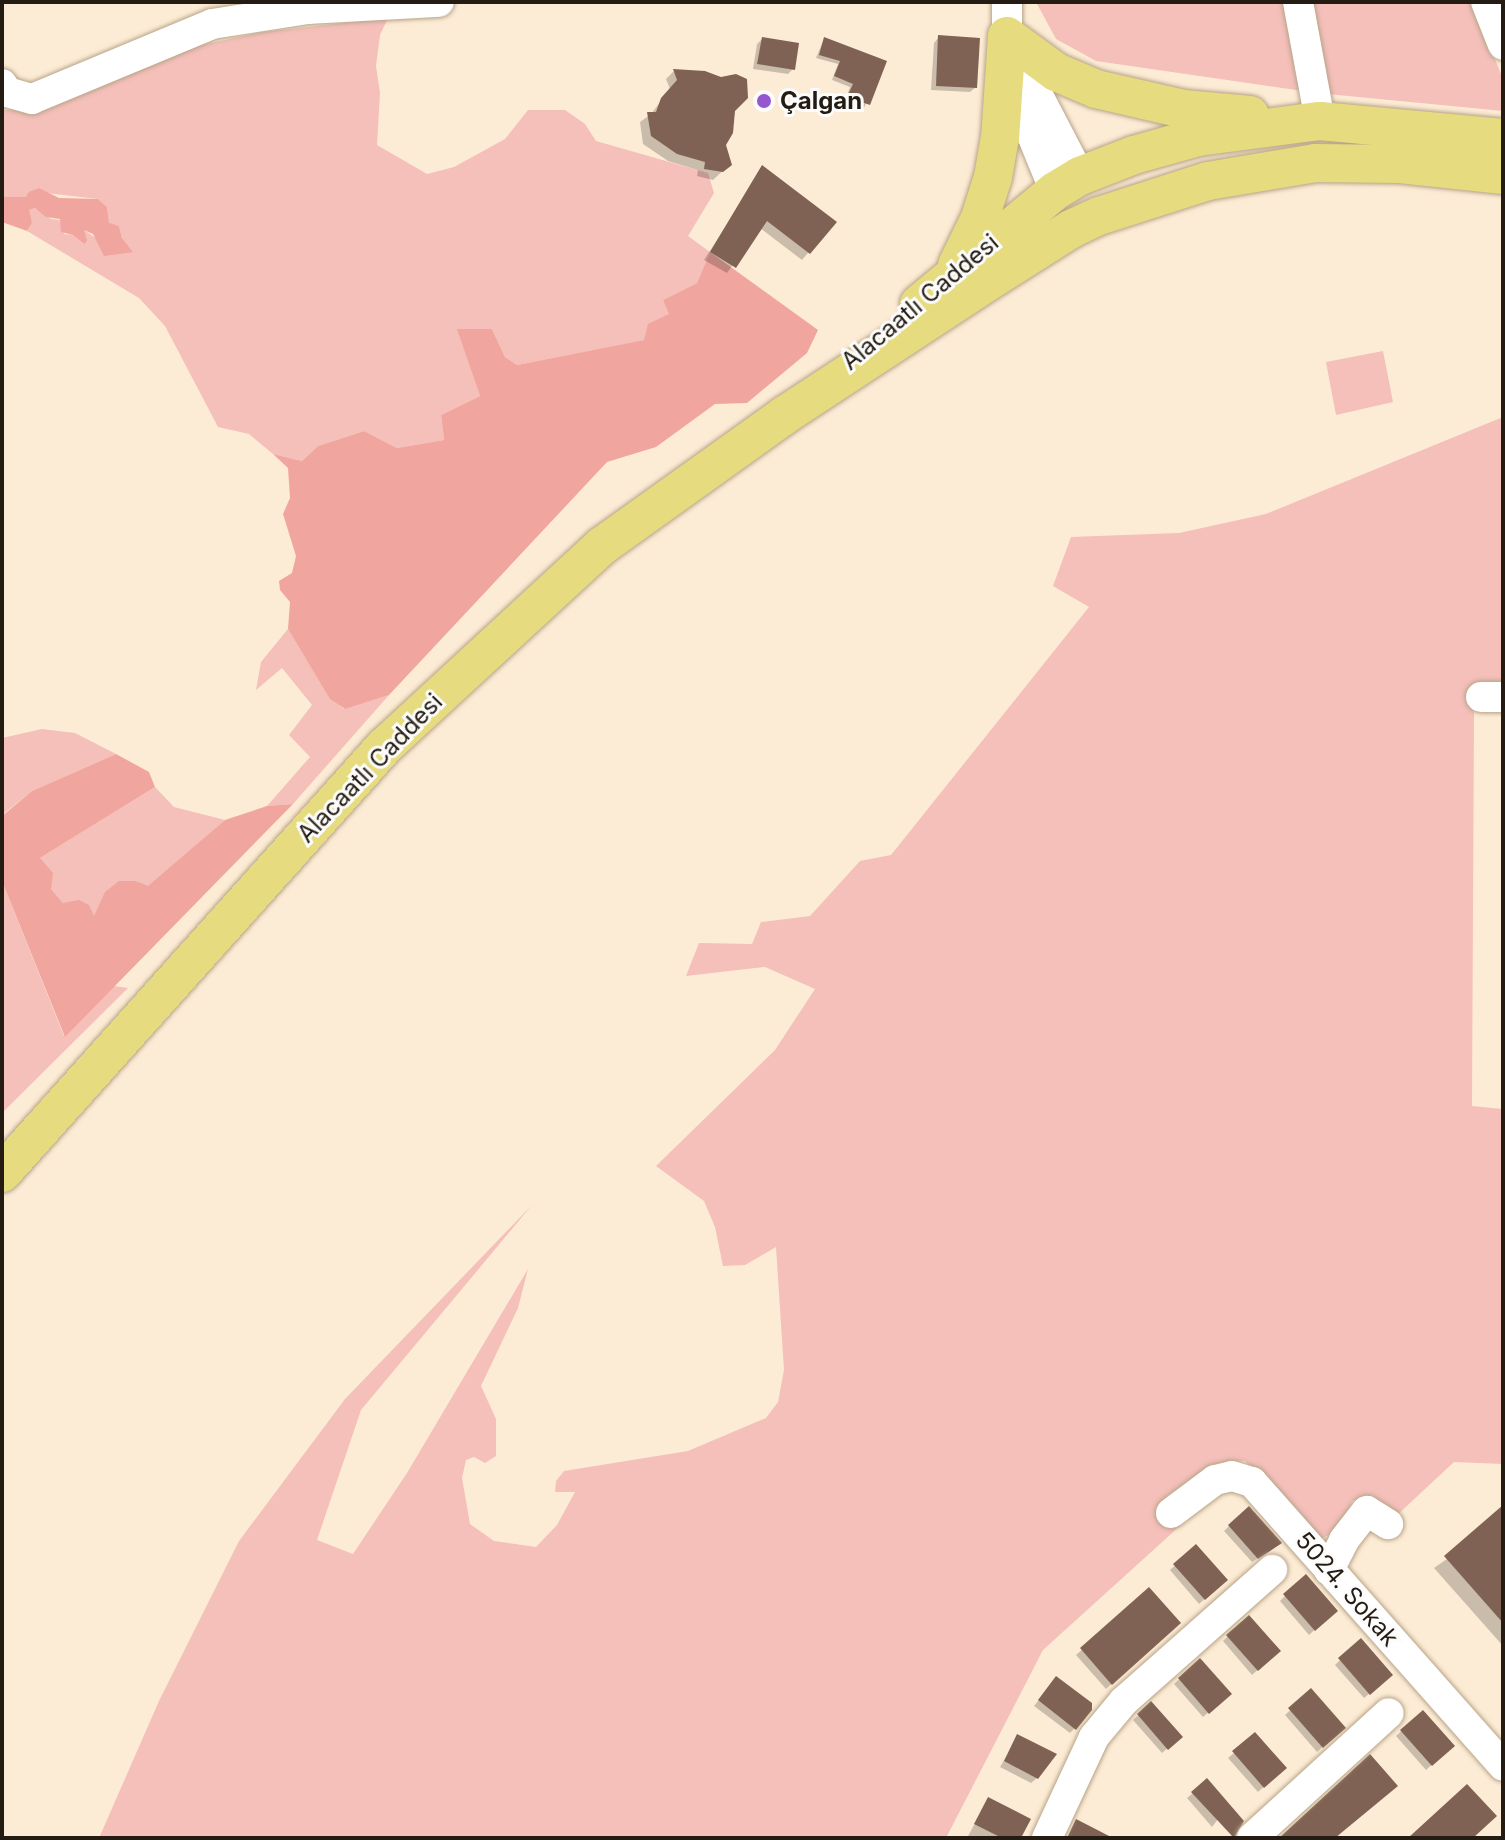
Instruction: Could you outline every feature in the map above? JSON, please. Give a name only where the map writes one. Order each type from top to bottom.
[{"type":"main road","points":[[1007,19],[1056,72],[1128,98],[1183,109],[1503,138]]},
{"type":"main road","points":[[952,275],[980,218],[993,177],[1000,139],[1007,19]]},
{"type":"main road","name":"Alacaatlı Caddesi","points":[[785,415],[1068,183],[1134,155],[1198,137],[1320,121]]},
{"type":"main road","name":"Alacaatlı Caddesi","points":[[2,1173],[384,747],[602,546],[785,415],[1085,222],[1208,181],[1316,163],[1400,164],[1503,175]]},
{"type":"main road","points":[[1068,183],[1085,222]]},
{"type":"street","points":[[2,84],[7,92],[32,99],[212,24],[308,9],[439,2]]},
{"type":"street","points":[[1298,2],[1320,121]]},
{"type":"street","points":[[1486,2],[1503,45]]},
{"type":"street","points":[[1007,19],[1068,183]]},
{"type":"street","name":"5024. Sokak","points":[[1171,1513],[1215,1480],[1242,1477],[1265,1493],[1503,1766]]},
{"type":"street","points":[[1329,1570],[1344,1540],[1367,1511],[1388,1524]]},
{"type":"street","points":[[1047,1838],[1094,1737],[1114,1713],[1272,1570]]},
{"type":"street","points":[[1252,1838],[1389,1713]]},
{"type":"shaded area","points":[[1036,2],[1472,2],[1503,79],[1503,111],[1317,93],[1096,61],[1056,39]]},
{"type":"shaded area","points":[[388,18],[380,35],[376,66],[380,93],[377,145],[427,174],[454,167],[505,139],[528,110],[565,110],[585,124],[596,141],[708,173],[714,193],[688,236],[710,252],[697,283],[663,300],[670,314],[645,340],[517,365],[505,357],[492,329],[458,329],[480,396],[441,415],[444,440],[397,448],[364,431],[318,446],[302,461],[273,454],[249,434],[218,427],[165,326],[139,298],[27,231],[32,223],[28,217],[29,210],[35,208],[51,219],[60,220],[64,234],[73,235],[84,244],[84,230],[97,239],[132,251],[122,238],[119,226],[109,224],[107,207],[98,199],[46,193],[17,199],[2,197],[2,110],[30,110],[201,45],[263,32]]},
{"type":"shaded area","points":[[39,188],[59,198],[98,199],[107,207],[109,223],[119,226],[122,238],[133,252],[104,256],[93,234],[84,230],[87,241],[84,244],[73,235],[61,232],[60,219],[46,217],[35,208],[29,210],[32,223],[27,231],[2,222],[2,197],[26,197],[29,192]]},
{"type":"shaded area","points":[[710,252],[818,330],[807,353],[747,403],[715,404],[656,447],[607,462],[389,695],[345,709],[330,699],[288,629],[290,602],[280,590],[279,581],[292,573],[296,556],[283,514],[290,498],[288,468],[273,454],[302,461],[318,446],[364,431],[397,448],[444,440],[441,415],[480,396],[457,329],[492,329],[505,357],[517,365],[644,340],[648,324],[669,314],[663,300],[697,283]]},
{"type":"shaded area","points":[[1383,351],[1393,402],[1336,415],[1326,362]]},
{"type":"shaded area","points":[[1503,417],[1503,685],[1468,701],[1474,712],[1472,1106],[1503,1109],[1503,1464],[1454,1462],[1395,1517],[1372,1495],[1352,1501],[1343,1528],[1316,1541],[1245,1461],[1225,1462],[1168,1495],[1162,1502],[1176,1525],[1181,1525],[1043,1650],[946,1838],[99,1838],[159,1701],[239,1541],[345,1399],[532,1205],[361,1410],[317,1540],[353,1554],[407,1473],[528,1269],[518,1308],[481,1386],[496,1419],[496,1456],[485,1463],[474,1457],[466,1460],[462,1478],[470,1524],[494,1541],[536,1547],[557,1525],[575,1492],[555,1492],[556,1481],[564,1471],[688,1451],[766,1418],[778,1402],[784,1370],[776,1247],[745,1265],[723,1266],[715,1227],[704,1201],[656,1166],[775,1050],[815,989],[765,967],[686,976],[699,943],[752,944],[761,922],[810,916],[860,861],[891,855],[1089,607],[1053,586],[1071,537],[1179,533],[1266,514]]},
{"type":"shaded area","points":[[288,629],[330,698],[344,709],[389,695],[293,804],[267,806],[310,757],[289,735],[312,705],[282,668],[256,690],[261,662]]},
{"type":"shaded area","points":[[42,729],[75,733],[116,754],[32,791],[2,815],[2,738]]},
{"type":"shaded area","points":[[116,754],[149,772],[155,787],[40,858],[53,873],[51,889],[63,903],[79,900],[89,905],[94,916],[105,892],[119,881],[136,881],[148,886],[225,820],[267,806],[293,804],[65,1037],[2,881],[2,816],[32,791]]},
{"type":"shaded area","points":[[155,787],[174,807],[225,820],[148,887],[136,881],[99,907],[94,917],[72,903],[63,903],[51,889],[40,858]]},
{"type":"shaded area","points":[[2,881],[64,1036],[114,986],[128,988],[2,1113]]},
{"type":"building","points":[[938,35],[980,38],[977,88],[936,86]]},
{"type":"building","points":[[762,37],[799,43],[795,70],[757,64]]},
{"type":"building","points":[[824,37],[887,61],[870,105],[847,97],[853,84],[834,76],[840,61],[819,55]]},
{"type":"building","points":[[673,69],[705,71],[721,77],[736,74],[747,79],[748,98],[735,111],[733,133],[726,145],[732,165],[723,172],[704,169],[705,162],[677,154],[651,136],[647,112],[656,112],[661,98],[677,80]]},
{"type":"building","points":[[762,165],[837,222],[810,254],[767,221],[736,268],[710,252]]},
{"type":"building","points":[[1503,1505],[1503,1623],[1444,1556]]},
{"type":"building","points":[[1249,1506],[1282,1543],[1258,1559],[1228,1525]]},
{"type":"building","points":[[1196,1544],[1228,1580],[1205,1600],[1173,1564]]},
{"type":"building","points":[[1306,1574],[1338,1611],[1315,1631],[1283,1594]]},
{"type":"building","points":[[1149,1587],[1181,1623],[1112,1685],[1080,1648]]},
{"type":"building","points":[[1249,1615],[1281,1651],[1258,1671],[1226,1635]]},
{"type":"building","points":[[1361,1638],[1393,1675],[1370,1695],[1338,1658]]},
{"type":"building","points":[[1200,1658],[1232,1694],[1209,1714],[1178,1678]]},
{"type":"building","points":[[1056,1676],[1092,1703],[1092,1710],[1076,1730],[1038,1700]]},
{"type":"building","points":[[1311,1688],[1346,1728],[1323,1748],[1288,1708]]},
{"type":"building","points":[[1151,1701],[1183,1737],[1168,1750],[1137,1714]]},
{"type":"building","points":[[1423,1710],[1455,1746],[1432,1766],[1400,1730]]},
{"type":"building","points":[[1255,1732],[1287,1768],[1264,1788],[1232,1751]]},
{"type":"building","points":[[1017,1734],[1057,1754],[1038,1779],[1004,1761]]},
{"type":"building","points":[[1370,1754],[1398,1786],[1335,1838],[1279,1838]]},
{"type":"building","points":[[1207,1778],[1244,1821],[1234,1838],[1191,1792]]},
{"type":"building","points":[[1467,1784],[1497,1816],[1473,1838],[1408,1838]]},
{"type":"building","points":[[988,1797],[1031,1819],[1021,1838],[1002,1838],[974,1824]]},
{"type":"building","points":[[1076,1819],[1113,1838],[1067,1838]]},
{"type":"place","name":"Çalgan","points":[[764,101]]}]
